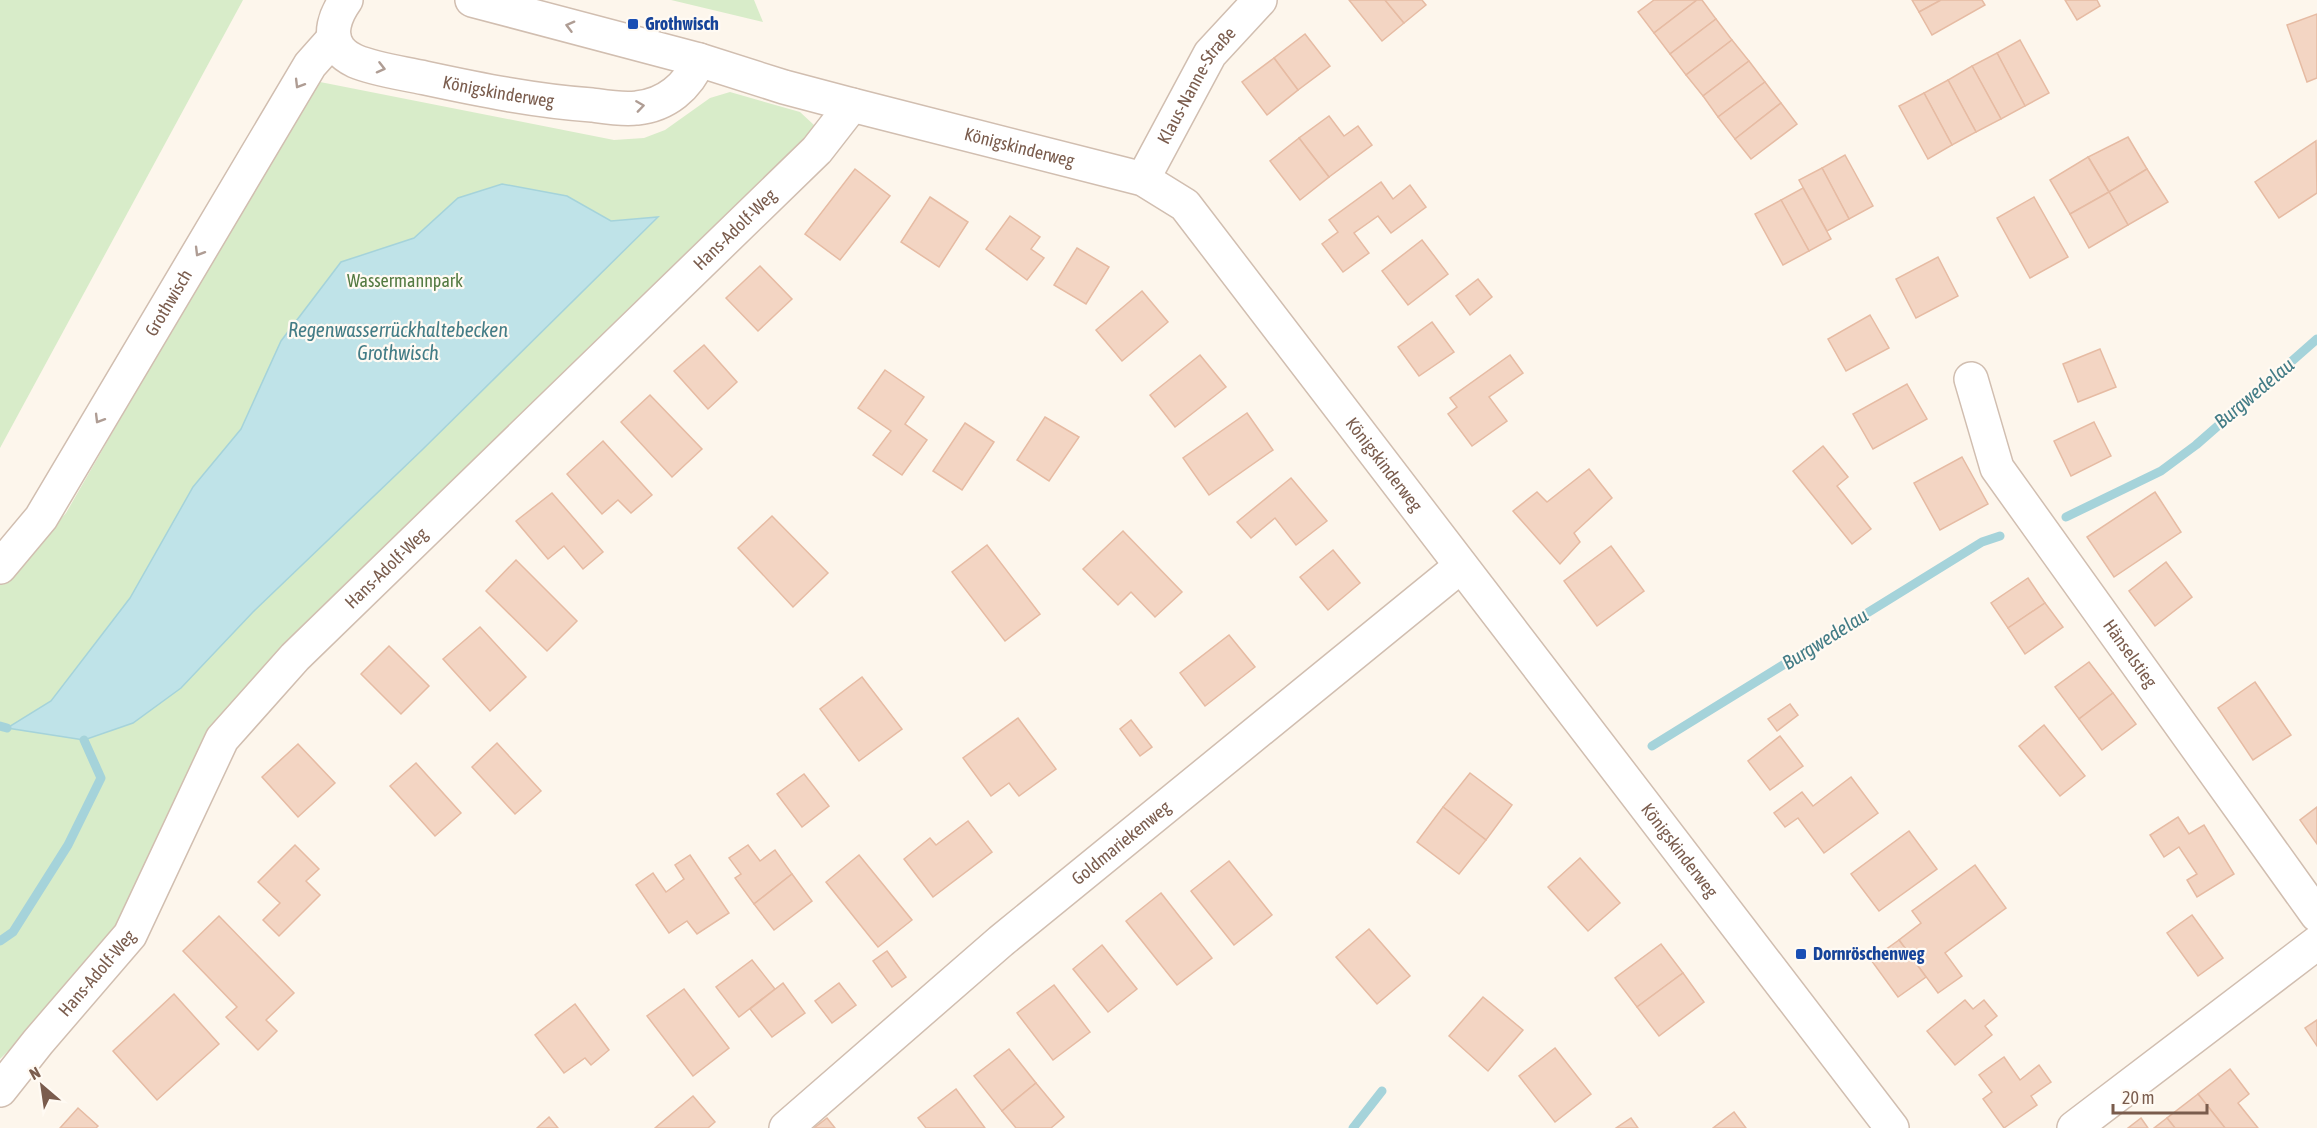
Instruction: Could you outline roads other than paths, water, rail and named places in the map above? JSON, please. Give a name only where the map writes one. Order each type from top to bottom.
[{"type":"street","points":[[334,38],[335,18],[346,0]]},
{"type":"street","name":"Königskinderweg","points":[[472,0],[699,60],[784,87],[1143,179],[1185,205],[1892,1128]]},
{"type":"street","name":"Klaus-Nanne-Straße","points":[[1143,179],[1210,54],[1260,0]]},
{"type":"street","name":"Königskinderweg","points":[[334,38],[338,48],[346,56],[357,62],[384,69],[509,96],[612,107],[637,108],[656,104],[675,94],[694,73],[699,60]]},
{"type":"street","name":"Grothwisch","points":[[0,567],[41,518],[310,65],[334,38]]},
{"type":"street","name":"Hans-Adolf-Weg","points":[[0,1090],[130,935],[222,739],[295,657],[817,150],[852,105]]},
{"type":"street","name":"Hänselstieg","points":[[1971,379],[1997,468],[2317,915]]},
{"type":"street","name":"Goldmariekenweg","points":[[786,1128],[1001,940],[1461,566]]},
{"type":"street","points":[[2074,1128],[2317,943]]},
{"type":"water","name":"Regenwasserrückhaltebecken Grothwisch","points":[[502,184],[567,196],[611,221],[658,217],[422,450],[253,612],[181,688],[133,723],[84,740],[7,728],[51,701],[130,598],[193,487],[241,429],[281,341],[341,262],[414,238],[458,198]]},
{"type":"waterway","name":"Burgwedelau","points":[[2066,517],[2161,471],[2196,445],[2317,339]]},
{"type":"waterway","name":"Burgwedelau","points":[[1652,746],[1982,542],[2000,536]]},
{"type":"waterway","points":[[0,726],[7,728]]},
{"type":"waterway","points":[[0,941],[13,932],[68,845],[101,778],[84,740]]},
{"type":"waterway","name":"Burgwedelau","points":[[1353,1128],[1382,1091]]},
{"type":"place","name":"Grothwisch","points":[[633,24]]},
{"type":"place","name":"Dornröschenweg","points":[[1801,954]]},
{"type":"park label","name":"Wassermannpark","points":[[405,281]]}]
